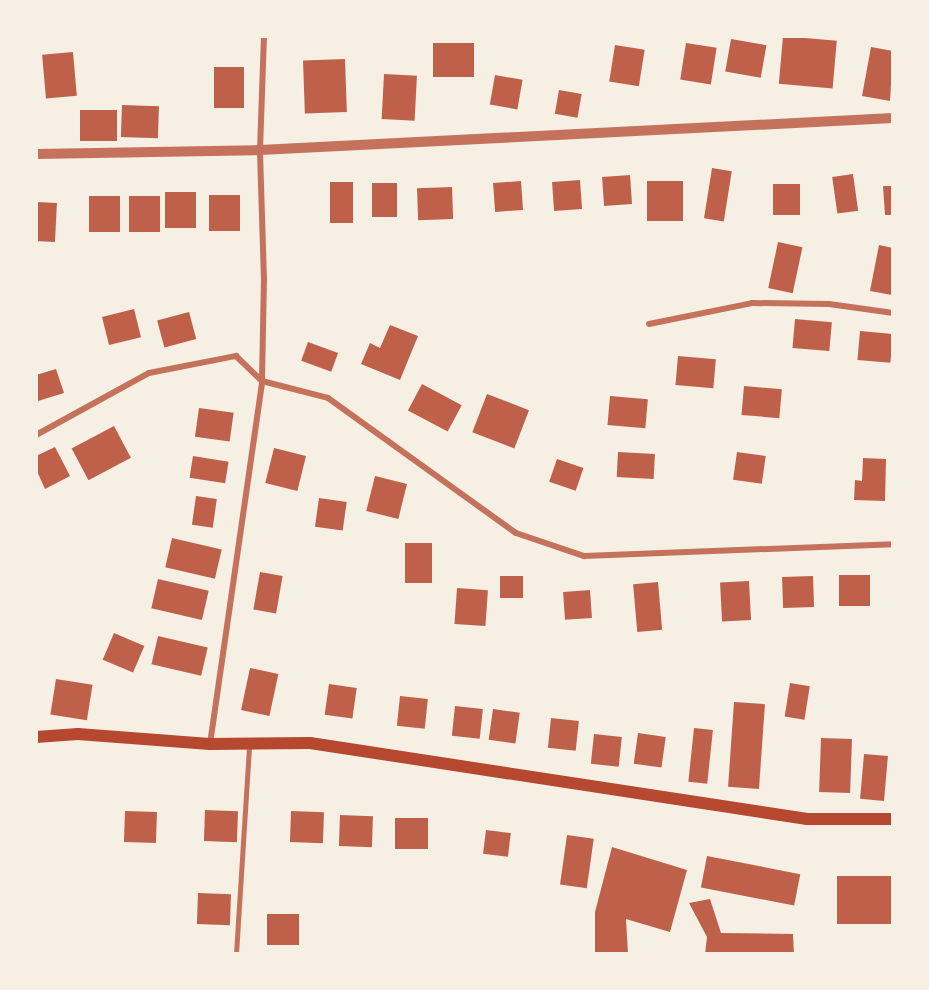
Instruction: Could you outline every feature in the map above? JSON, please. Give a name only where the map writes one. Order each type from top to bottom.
[{"type":"main road","points":[[36,736],[78,734],[210,744],[310,743],[807,819],[893,819]]},
{"type":"street","points":[[210,744],[262,381],[264,280],[260,150],[264,36]]},
{"type":"street","points":[[36,154],[260,150],[893,118]]},
{"type":"street","points":[[649,324],[752,303],[829,304],[893,313]]},
{"type":"street","points":[[36,435],[149,373],[236,356],[262,381],[328,398],[516,533],[584,556],[893,544]]},
{"type":"lane","points":[[236,954],[249,743]]},
{"type":"building","points":[[783,36],[837,41],[833,89],[779,84]]},
{"type":"building","points":[[731,39],[766,45],[761,78],[725,71]]},
{"type":"building","points":[[433,43],[474,43],[474,77],[433,77]]},
{"type":"building","points":[[686,43],[717,48],[711,84],[680,80]]},
{"type":"building","points":[[615,45],[645,50],[639,86],[609,82]]},
{"type":"building","points":[[871,47],[893,51],[890,101],[862,96]]},
{"type":"building","points":[[73,52],[77,96],[46,99],[42,55]]},
{"type":"building","points":[[345,59],[347,112],[305,113],[303,60]]},
{"type":"building","points":[[214,67],[244,67],[244,108],[214,108]]},
{"type":"building","points":[[384,74],[417,76],[415,121],[382,119]]},
{"type":"building","points":[[495,75],[523,80],[517,109],[490,105]]},
{"type":"building","points":[[559,90],[582,94],[577,118],[555,114]]},
{"type":"building","points":[[122,105],[159,106],[158,138],[121,137]]},
{"type":"building","points":[[80,110],[117,110],[117,141],[80,141]]},
{"type":"building","points":[[712,168],[732,171],[724,222],[704,218]]},
{"type":"building","points":[[853,174],[858,211],[837,214],[832,177]]},
{"type":"building","points":[[630,175],[632,204],[604,206],[602,177]]},
{"type":"building","points":[[580,180],[582,209],[554,211],[552,182]]},
{"type":"building","points":[[521,181],[523,210],[495,212],[493,183]]},
{"type":"building","points":[[647,181],[683,181],[683,221],[647,221]]},
{"type":"building","points":[[330,182],[353,182],[353,223],[330,223]]},
{"type":"building","points":[[372,183],[397,183],[397,217],[372,217]]},
{"type":"building","points":[[773,184],[800,184],[800,215],[773,215]]},
{"type":"building","points":[[883,186],[893,186],[893,215],[885,215]]},
{"type":"building","points":[[452,187],[453,219],[418,220],[417,188]]},
{"type":"building","points":[[165,192],[196,192],[196,228],[165,228]]},
{"type":"building","points":[[209,195],[240,195],[240,231],[209,231]]},
{"type":"building","points":[[89,196],[120,196],[120,232],[89,232]]},
{"type":"building","points":[[129,196],[160,196],[160,232],[129,232]]},
{"type":"building","points":[[36,202],[57,203],[55,242],[36,241]]},
{"type":"building","points":[[778,242],[802,247],[793,293],[768,288]]},
{"type":"building","points":[[879,245],[893,248],[892,295],[870,291]]},
{"type":"building","points":[[134,309],[141,337],[109,345],[102,317]]},
{"type":"building","points":[[189,312],[196,339],[164,348],[157,321]]},
{"type":"building","points":[[795,319],[832,322],[829,351],[792,348]]},
{"type":"building","points":[[390,325],[418,336],[400,380],[361,364],[370,343],[380,348]]},
{"type":"building","points":[[860,331],[893,334],[890,363],[857,360]]},
{"type":"building","points":[[308,342],[338,353],[331,372],[301,361]]},
{"type":"building","points":[[678,356],[716,359],[713,388],[675,385]]},
{"type":"building","points":[[56,369],[64,393],[38,401],[36,375]]},
{"type":"building","points":[[422,384],[462,405],[448,432],[408,410]]},
{"type":"building","points":[[744,386],[782,389],[779,418],[741,415]]},
{"type":"building","points":[[487,394],[529,410],[514,448],[472,432]]},
{"type":"building","points":[[610,396],[648,399],[645,428],[607,425]]},
{"type":"building","points":[[199,408],[234,413],[230,442],[195,437]]},
{"type":"building","points":[[114,426],[131,458],[89,480],[72,449]]},
{"type":"building","points":[[55,447],[70,476],[45,489],[36,469],[36,456]]},
{"type":"building","points":[[274,448],[306,456],[297,491],[265,483]]},
{"type":"building","points":[[618,452],[655,454],[654,479],[617,477]]},
{"type":"building","points":[[737,452],[766,456],[762,484],[733,480]]},
{"type":"building","points":[[193,456],[229,462],[225,483],[190,478]]},
{"type":"building","points":[[863,458],[886,459],[885,501],[854,500],[855,480],[862,481]]},
{"type":"building","points":[[557,459],[583,468],[576,491],[549,482]]},
{"type":"building","points":[[375,476],[407,484],[398,519],[366,511]]},
{"type":"building","points":[[196,496],[217,499],[213,528],[192,525]]},
{"type":"building","points":[[319,498],[347,502],[343,531],[315,527]]},
{"type":"building","points":[[172,538],[222,549],[215,579],[165,567]]},
{"type":"building","points":[[405,543],[432,543],[432,583],[405,583]]},
{"type":"building","points":[[260,572],[283,576],[276,613],[253,609]]},
{"type":"building","points":[[839,575],[870,575],[870,606],[839,606]]},
{"type":"building","points":[[500,576],[523,576],[523,598],[500,598]]},
{"type":"building","points":[[813,576],[814,607],[783,608],[782,577]]},
{"type":"building","points":[[158,579],[209,591],[202,620],[151,608]]},
{"type":"building","points":[[749,581],[751,620],[722,621],[720,583]]},
{"type":"building","points":[[658,582],[662,630],[637,632],[633,584]]},
{"type":"building","points":[[457,588],[488,590],[485,626],[454,624]]},
{"type":"building","points":[[590,590],[592,618],[565,620],[563,592]]},
{"type":"building","points":[[114,633],[144,646],[133,673],[103,660]]},
{"type":"building","points":[[158,636],[208,647],[201,676],[151,664]]},
{"type":"building","points":[[250,668],[278,674],[269,716],[241,710]]},
{"type":"building","points":[[56,679],[93,685],[87,720],[50,715]]},
{"type":"building","points":[[790,683],[810,686],[804,720],[785,717]]},
{"type":"building","points":[[329,684],[357,688],[352,719],[325,715]]},
{"type":"building","points":[[400,696],[428,699],[425,729],[397,726]]},
{"type":"building","points":[[734,702],[765,704],[759,789],[728,787]]},
{"type":"building","points":[[455,706],[483,709],[480,739],[452,736]]},
{"type":"building","points":[[493,709],[520,713],[515,743],[489,740]]},
{"type":"building","points":[[551,718],[579,721],[576,751],[548,748]]},
{"type":"building","points":[[694,728],[713,730],[707,784],[688,782]]},
{"type":"building","points":[[638,733],[666,737],[661,768],[634,764]]},
{"type":"building","points":[[594,734],[622,737],[619,767],[591,764]]},
{"type":"building","points":[[821,738],[852,739],[850,793],[819,792]]},
{"type":"building","points":[[864,754],[888,756],[884,801],[860,799]]},
{"type":"building","points":[[205,810],[238,811],[237,842],[204,841]]},
{"type":"building","points":[[125,811],[157,812],[156,843],[124,842]]},
{"type":"building","points":[[291,811],[324,812],[323,843],[290,842]]},
{"type":"building","points":[[340,815],[373,816],[372,847],[339,846]]},
{"type":"building","points":[[395,818],[428,818],[428,849],[395,849]]},
{"type":"building","points":[[486,830],[511,833],[508,857],[483,854]]},
{"type":"building","points":[[567,835],[594,839],[587,888],[560,885]]},
{"type":"building","points":[[612,847],[687,870],[670,932],[626,919],[628,954],[595,954],[595,912]]},
{"type":"building","points":[[707,856],[800,874],[794,906],[701,887]]},
{"type":"building","points":[[837,876],[893,876],[893,924],[837,924]]},
{"type":"building","points":[[198,893],[231,894],[230,925],[197,924]]},
{"type":"building","points":[[710,899],[721,933],[793,934],[794,954],[705,954],[707,937],[689,903]]},
{"type":"building","points":[[267,914],[299,914],[299,945],[267,945]]}]
